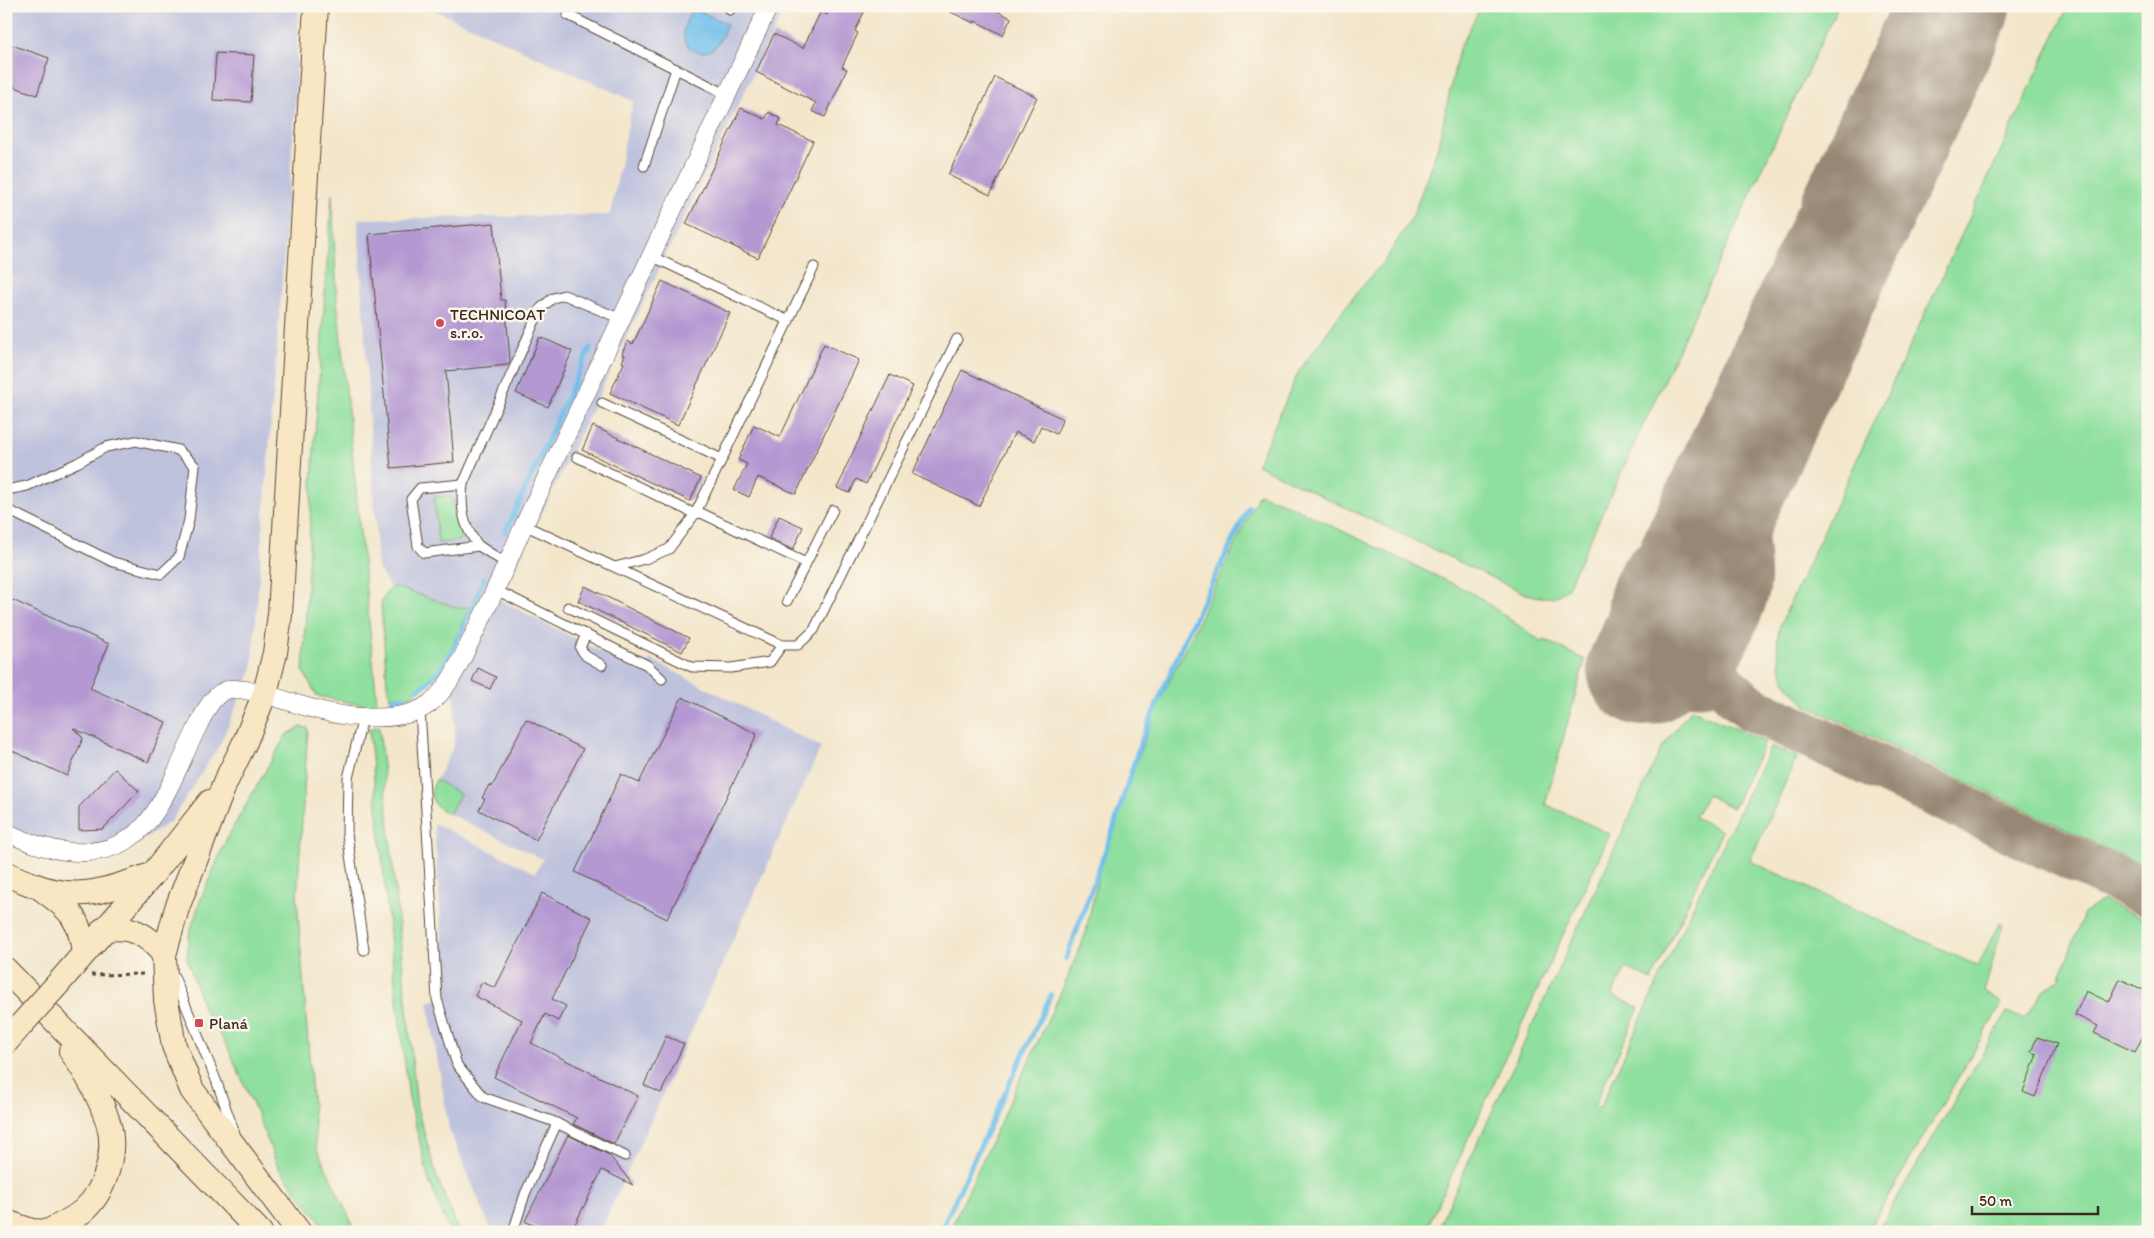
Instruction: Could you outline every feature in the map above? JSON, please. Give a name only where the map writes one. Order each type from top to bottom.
[{"type":"main road","points":[[299,1232],[192,1090],[174,1046],[166,1000],[165,964],[177,908],[225,782],[245,742],[265,693],[275,653],[280,614],[316,6]]},
{"type":"main road","points":[[13,1034],[153,874],[225,782]]},
{"type":"main road","points":[[6,873],[39,888],[60,902],[73,917],[81,933],[78,959]]},
{"type":"main road","points":[[39,888],[76,895],[112,889],[153,874]]},
{"type":"main road","points":[[103,930],[124,928],[141,934],[156,945],[165,964]]},
{"type":"main road","points":[[6,970],[260,1232]]},
{"type":"main road","points":[[6,1222],[32,1231],[47,1232],[72,1219],[84,1210],[94,1198],[109,1166],[110,1144],[108,1123],[85,1070],[27,990]]},
{"type":"street","points":[[6,832],[54,851],[79,854],[100,851],[122,842],[142,828],[157,810],[212,700],[230,688],[265,693],[318,710],[362,717],[400,714],[420,709],[429,704],[456,670],[496,590],[524,525],[769,6]]},
{"type":"lane","points":[[572,6],[568,15],[726,94]]},
{"type":"lane","points":[[644,166],[676,69]]},
{"type":"lane","points":[[651,256],[789,320]]},
{"type":"lane","points":[[615,567],[645,559],[669,549],[695,514],[814,267]]},
{"type":"lane","points":[[507,564],[479,546],[468,531],[462,516],[463,484],[540,310],[553,298],[564,295],[621,319]]},
{"type":"lane","points":[[524,525],[782,645],[798,645],[814,630],[958,339]]},
{"type":"lane","points":[[602,402],[722,459]]},
{"type":"lane","points":[[6,490],[27,486],[78,464],[106,447],[136,441],[178,450],[195,466],[189,520],[179,557],[161,574],[113,562],[6,509]]},
{"type":"lane","points":[[577,457],[695,514],[701,513],[806,563]]},
{"type":"lane","points":[[463,484],[420,488],[411,499],[418,546],[424,553],[479,546]]},
{"type":"lane","points":[[787,601],[834,510]]},
{"type":"lane","points":[[496,590],[647,665],[662,679]]},
{"type":"lane","points":[[568,607],[692,667],[732,668],[770,662],[782,645]]},
{"type":"lane","points":[[607,645],[615,630]]},
{"type":"lane","points":[[586,634],[580,648],[586,656],[602,664]]},
{"type":"lane","points":[[420,709],[437,999],[457,1065],[483,1097],[557,1123],[625,1156]]},
{"type":"lane","points":[[362,717],[360,736],[348,778],[347,834],[364,950]]},
{"type":"lane","points":[[513,1232],[525,1194],[557,1123]]},
{"type":"path","points":[[78,959],[85,977],[165,964]]},
{"type":"shaded area","points":[[6,6],[299,6],[295,111],[252,670],[220,744],[171,821],[113,860],[62,864],[6,845]]},
{"type":"shaded area","points":[[426,6],[786,6],[500,600],[642,673],[650,659],[821,747],[600,1232],[492,1232],[449,1129],[428,1002],[446,997],[434,823],[535,873],[543,859],[449,814],[460,794],[436,780],[452,750],[455,737],[454,697],[378,568],[358,219],[610,215],[633,101]]},
{"type":"green space","points":[[1481,6],[1838,6],[1567,589],[1548,598],[1526,594],[1257,465],[1299,371],[1350,301],[1385,260],[1413,216],[1438,146],[1459,49]]},
{"type":"green space","points":[[2068,6],[2148,6],[2148,868],[1807,706],[1786,682],[1778,654],[1780,625]]},
{"type":"green space","points":[[332,195],[337,300],[377,702],[369,706],[317,696],[303,671],[313,463]]},
{"type":"green space","points":[[1259,494],[1286,504],[1474,594],[1542,642],[1545,640],[1585,660],[1545,804],[1610,834],[1425,1232],[949,1232],[1068,977],[1085,935],[1101,865],[1154,714]]},
{"type":"green space","points":[[448,496],[453,499],[455,517],[461,536],[458,541],[438,543],[434,497]]},
{"type":"green space","points":[[393,586],[459,608],[469,607],[449,652],[432,678],[421,689],[407,697],[391,702],[387,684],[381,604],[386,593]]},
{"type":"green space","points":[[1691,709],[1765,742],[1733,808],[1707,795],[1695,817],[1722,831],[1652,980],[1626,968],[1612,995],[1639,1008],[1594,1106],[1600,1108],[1684,925],[1771,746],[1797,757],[1750,861],[1978,966],[1999,923],[2003,925],[1984,992],[2002,1003],[1867,1232],[1436,1232],[1661,749]]},
{"type":"green space","points":[[379,726],[417,1108],[437,1177],[459,1232],[450,1232],[429,1181],[409,1098],[394,975],[369,729]]},
{"type":"green space","points":[[301,727],[308,728],[297,899],[316,1147],[356,1232],[328,1232],[278,1167],[227,1046],[204,1010],[187,959],[189,935],[200,901],[227,838],[286,735]]},
{"type":"green space","points":[[436,780],[460,794],[449,814],[439,808],[433,800],[432,791]]},
{"type":"green space","points":[[2102,900],[2148,921],[2148,1232],[1877,1232],[2007,1012],[2024,1019],[2044,990],[2059,980],[2084,913]]},
{"type":"water","points":[[693,8],[727,24],[718,43],[709,51],[697,52],[688,46],[685,41],[685,26]]},
{"type":"building","points":[[831,6],[867,6],[855,31],[858,33],[842,67],[847,69],[825,117],[812,111],[816,103],[756,72],[774,34],[803,48],[821,11],[827,15]]},
{"type":"building","points":[[938,6],[987,6],[1011,18],[1003,35]]},
{"type":"building","points":[[6,43],[49,58],[37,95],[6,84]]},
{"type":"building","points":[[216,53],[254,55],[251,102],[213,100]]},
{"type":"building","points":[[995,77],[1037,97],[990,195],[948,175]]},
{"type":"building","points":[[741,108],[765,119],[769,112],[781,119],[778,125],[813,141],[758,258],[686,224]]},
{"type":"building","name":"TECHNICOAT s.r.o.","points":[[494,223],[501,300],[505,300],[510,361],[508,365],[446,371],[454,462],[391,468],[369,234]]},
{"type":"building","points":[[662,281],[730,313],[678,425],[610,393],[624,363],[622,362],[625,355],[622,354],[627,341],[633,344]]},
{"type":"building","points":[[540,337],[572,351],[548,407],[516,393]]},
{"type":"building","points":[[824,344],[859,360],[796,494],[758,477],[749,497],[734,490],[747,464],[738,460],[754,425],[780,437]]},
{"type":"building","points":[[962,370],[1063,419],[1056,434],[1041,426],[1034,441],[1015,432],[979,506],[912,474]]},
{"type":"building","points":[[890,375],[913,386],[866,484],[856,479],[850,493],[837,488],[843,473]]},
{"type":"building","points":[[593,426],[701,478],[690,501],[582,450]]},
{"type":"building","points":[[779,516],[803,527],[793,550],[769,538]]},
{"type":"building","points":[[585,586],[689,638],[682,652],[578,601]]},
{"type":"building","points":[[6,597],[109,644],[90,688],[166,722],[148,762],[73,728],[83,738],[67,776],[6,748]]},
{"type":"building","points":[[478,668],[496,677],[490,689],[472,681]]},
{"type":"building","points":[[682,697],[757,734],[667,919],[575,872],[621,774],[639,783]]},
{"type":"building","points":[[526,719],[583,749],[536,840],[479,810],[485,799],[482,798],[489,785],[492,787]]},
{"type":"building","points":[[115,769],[139,791],[103,829],[79,830],[79,807]]},
{"type":"building","points":[[542,893],[592,918],[552,999],[566,1006],[558,1021],[545,1014],[531,1043],[638,1096],[614,1144],[573,1124],[577,1118],[494,1077],[522,1020],[475,996],[482,982],[495,988]]},
{"type":"building","points":[[2120,979],[2148,992],[2148,1026],[2135,1052],[2094,1033],[2098,1026],[2075,1015],[2086,991],[2109,1002]]},
{"type":"building","points":[[666,1036],[684,1044],[661,1093],[644,1085]]},
{"type":"building","points":[[2037,1037],[2057,1044],[2035,1097],[2023,1092],[2037,1054],[2031,1052]]},
{"type":"building","points":[[568,1135],[609,1155],[633,1185],[602,1170],[571,1232],[546,1232],[525,1221]]},
{"type":"waterway","points":[[505,533],[590,348]]},
{"type":"waterway","points":[[1066,959],[1113,830],[1140,744],[1186,636],[1249,507]]},
{"type":"waterway","points":[[417,690],[429,682],[449,656],[484,578]]},
{"type":"waterway","points":[[392,699],[405,697]]},
{"type":"waterway","points":[[940,1232],[1051,995]]},
{"type":"taxiway","points":[[1811,317],[1698,560],[1693,583],[1694,625],[1699,644],[1708,662],[1735,695],[1753,709],[2148,894]]},
{"type":"taxiway","points":[[1713,514],[1695,537],[1662,556],[1643,573],[1636,584],[1630,610],[1631,624],[1639,649],[1659,670],[1673,678],[1688,683],[1705,683],[1737,617],[1746,591],[1748,568],[1741,500],[1741,473]]},
{"type":"runway","points":[[1644,669],[1953,6]]},
{"type":"place","name":"TECHNICOAT s.r.o.","points":[[440,323]]},
{"type":"place","name":"Planá","points":[[199,1023]]}]
